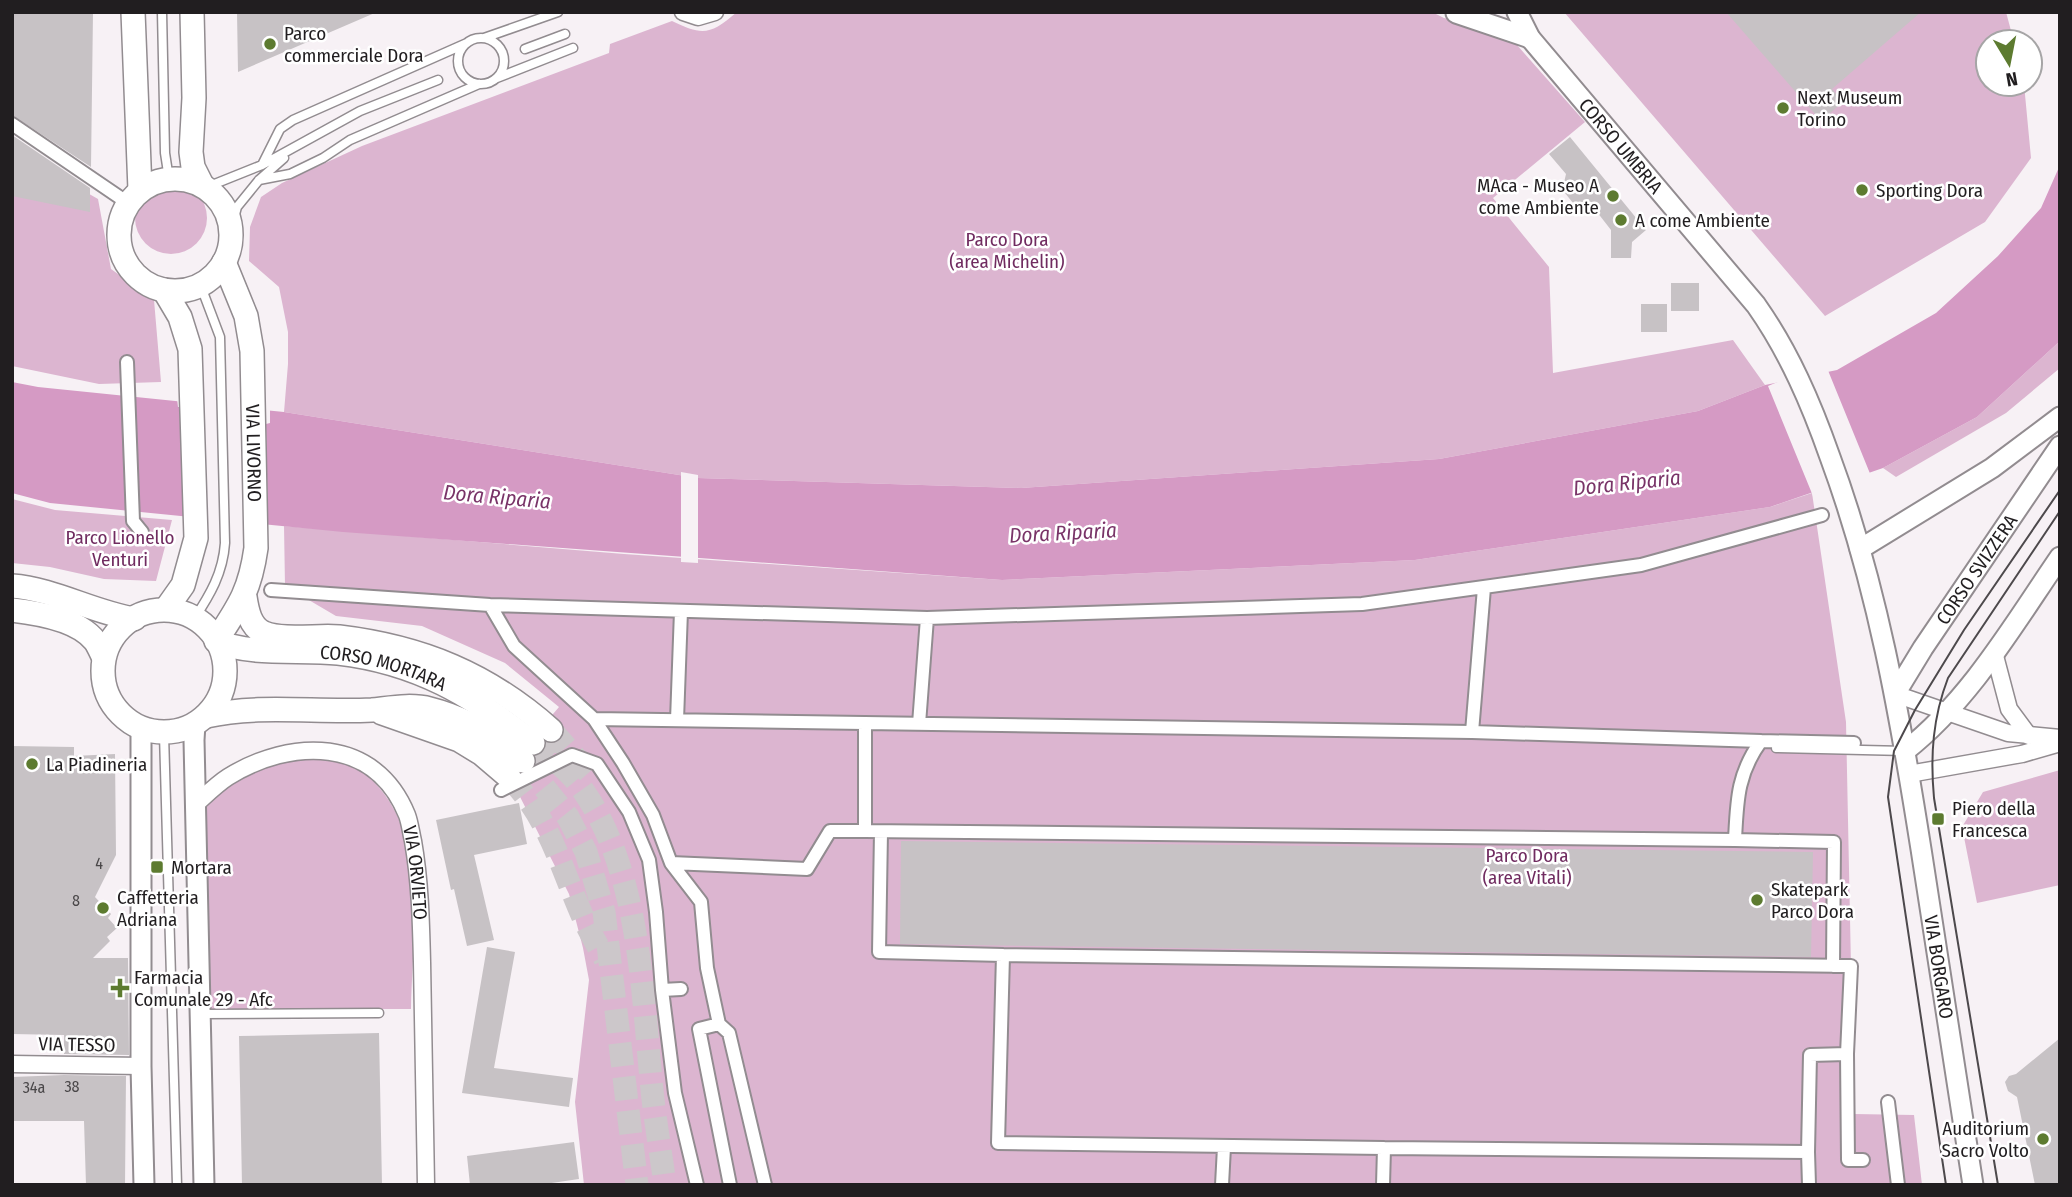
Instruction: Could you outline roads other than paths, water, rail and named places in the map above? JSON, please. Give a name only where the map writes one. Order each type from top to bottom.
[{"type":"main road","points":[[133,12],[134,197]]},
{"type":"main road","points":[[192,12],[192,167],[204,186],[222,203],[231,229],[230,248],[216,273],[188,289],[164,290],[145,282],[133,272],[120,246],[122,216],[134,197],[147,185],[169,179],[182,179],[204,186]]},
{"type":"main road","name":"VIA LIVORNO","points":[[216,641],[244,597],[256,548],[252,351],[246,316],[224,262]]},
{"type":"main road","points":[[164,290],[180,317],[191,358],[196,538],[183,585],[166,609]]},
{"type":"main road","points":[[12,586],[33,587],[110,615],[134,619]]},
{"type":"main road","points":[[244,597],[252,621],[264,633],[335,636],[385,643],[443,661],[487,682],[524,706],[523,760]]},
{"type":"main road","points":[[12,610],[34,613],[75,626],[95,641],[103,656],[104,675],[114,702],[130,722],[141,728],[164,734],[182,730],[201,720],[215,705],[222,690],[224,663],[216,641],[208,630],[183,613],[166,609],[134,619],[114,635],[103,656]]},
{"type":"main road","name":"CORSO MORTARA","points":[[216,641],[241,649],[339,653],[430,676],[470,697],[523,760]]},
{"type":"main road","name":"CORSO MORTARA","points":[[201,720],[236,709],[372,710],[399,706],[429,708],[468,722],[499,740],[523,760]]},
{"type":"street","points":[[683,12],[698,17],[715,12]]},
{"type":"street","points":[[1445,12],[1457,13],[1530,38]]},
{"type":"street","name":"CORSO UMBRIA","points":[[1517,12],[1530,38],[1756,305],[1787,353],[1815,415],[1860,549]]},
{"type":"street","points":[[12,124],[134,197]]},
{"type":"street","points":[[127,362],[133,521],[142,532]]},
{"type":"street","points":[[2060,417],[1992,468],[1860,549],[1875,601],[1895,694],[2008,733],[2060,741]]},
{"type":"street","name":"CORSO SVIZZERA","points":[[1895,694],[1923,648],[2060,446]]},
{"type":"street","points":[[271,590],[490,605],[928,618],[1362,604],[1642,565],[1822,515]]},
{"type":"street","points":[[1905,751],[1948,711],[1994,652],[2060,556]]},
{"type":"street","points":[[1472,732],[1484,588]]},
{"type":"street","points":[[490,605],[514,646],[594,719],[653,815],[671,863],[701,902],[707,968],[719,1024],[729,1032],[765,1185]]},
{"type":"street","points":[[677,720],[681,611]]},
{"type":"street","points":[[919,724],[928,618]]},
{"type":"street","points":[[1994,652],[2009,709],[2029,736]]},
{"type":"street","name":"VIA BORGARO","points":[[1895,694],[1973,1185]]},
{"type":"street","points":[[594,719],[1472,732],[1854,743]]},
{"type":"street","points":[[201,720],[196,804],[204,1185]]},
{"type":"street","points":[[865,724],[865,831]]},
{"type":"street","points":[[141,728],[141,1066],[144,1185]]},
{"type":"street","points":[[1735,840],[1738,789],[1745,766],[1761,741]]},
{"type":"street","points":[[1909,774],[2022,754],[2060,741]]},
{"type":"street","name":"VIA ORVIETO","points":[[196,804],[226,778],[253,764],[281,754],[304,750],[330,751],[355,757],[375,771],[393,790],[408,816],[420,879],[426,1185]]},
{"type":"street","points":[[523,760],[572,755],[597,764],[629,813],[649,860],[675,1093],[697,1185]]},
{"type":"street","points":[[671,863],[807,869],[830,831],[1834,842],[1833,966]]},
{"type":"street","points":[[881,832],[879,952],[1852,967],[1847,1054],[1848,1160],[1863,1160]]},
{"type":"street","points":[[1003,955],[998,1143],[1808,1152]]},
{"type":"street","points":[[662,990],[681,989]]},
{"type":"street","points":[[719,1024],[699,1029],[730,1185]]},
{"type":"street","points":[[1809,1185],[1810,1055],[1847,1054]]},
{"type":"street","name":"VIA TESSO","points":[[12,1064],[141,1066]]},
{"type":"street","points":[[1888,1102],[1898,1185]]},
{"type":"street","points":[[1222,1185],[1224,1147]]},
{"type":"street","points":[[1384,1148],[1384,1185]]},
{"type":"lane","points":[[162,12],[164,153],[169,179]]},
{"type":"lane","points":[[262,165],[279,129],[293,120],[467,43],[558,12]]},
{"type":"lane","points":[[525,49],[565,34]]},
{"type":"lane","points":[[484,38],[497,44],[504,57],[504,65],[497,78]]},
{"type":"lane","points":[[467,43],[462,49],[458,64],[465,77],[479,84]]},
{"type":"lane","points":[[259,180],[290,174],[323,158],[349,140],[479,84],[485,84],[573,48]]},
{"type":"lane","points":[[204,186],[262,165],[360,111],[438,80]]},
{"type":"lane","points":[[231,229],[237,207],[259,180],[294,148]]},
{"type":"lane","name":"VIA LIVORNO","points":[[194,619],[216,584],[225,555],[220,337],[200,284]]},
{"type":"lane","points":[[164,734],[177,1185]]},
{"type":"lane","points":[[1776,748],[1905,751]]},
{"type":"lane","points":[[201,1014],[379,1013]]},
{"type":"water","name":"Dora Riparia","points":[[2060,165],[2060,341],[1977,417],[1883,468],[1770,507],[1415,560],[1002,580],[343,532],[50,503],[12,493],[12,382],[38,387],[284,412],[698,478],[1021,488],[1439,459],[1698,411],[1765,385],[1837,370],[1936,313],[1998,256],[2041,208]]},
{"type":"tunnel","points":[[551,730],[590,774]]},
{"type":"tunnel","points":[[533,743],[577,782],[598,815],[614,851],[626,889],[640,970],[653,1102],[665,1185]]},
{"type":"tunnel","points":[[523,761],[568,817],[586,852],[604,912],[637,1185]]},
{"type":"tunnel","points":[[509,777],[544,825],[584,921],[605,959]]},
{"type":"tram line","points":[[1946,1185],[1888,797],[1894,751],[1915,710],[1964,630],[2060,490]]},
{"type":"tram line","points":[[1998,1185],[1934,798],[1934,736],[1948,678],[2060,511]]},
{"type":"place","name":"Parco commerciale Dora","points":[[270,44]]},
{"type":"place","name":"Next Museum Torino","points":[[1783,108]]},
{"type":"place","name":"Sporting Dora","points":[[1862,190]]},
{"type":"place","name":"MAca - Museo A come Ambiente","points":[[1613,196]]},
{"type":"place","name":"A come Ambiente","points":[[1621,220]]},
{"type":"place","name":"La Piadineria","points":[[32,764]]},
{"type":"place","name":"Piero della Francesca","points":[[1938,819]]},
{"type":"place","name":"Mortara","points":[[157,867]]},
{"type":"place","name":"Skatepark Parco Dora","points":[[1757,900]]},
{"type":"place","name":"Caffetteria Adriana","points":[[103,908]]},
{"type":"place","name":"Farmacia Comunale 29 - Afc","points":[[120,988]]},
{"type":"place","name":"Auditorium Sacro Volto","points":[[2043,1139]]},
{"type":"park label","name":"Parco Dora (area Michelin)","points":[[1007,250]]},
{"type":"park label","name":"Parco Lionello Venturi","points":[[120,548]]},
{"type":"park label","name":"Parco Dora (area Vitali)","points":[[1527,866]]}]
